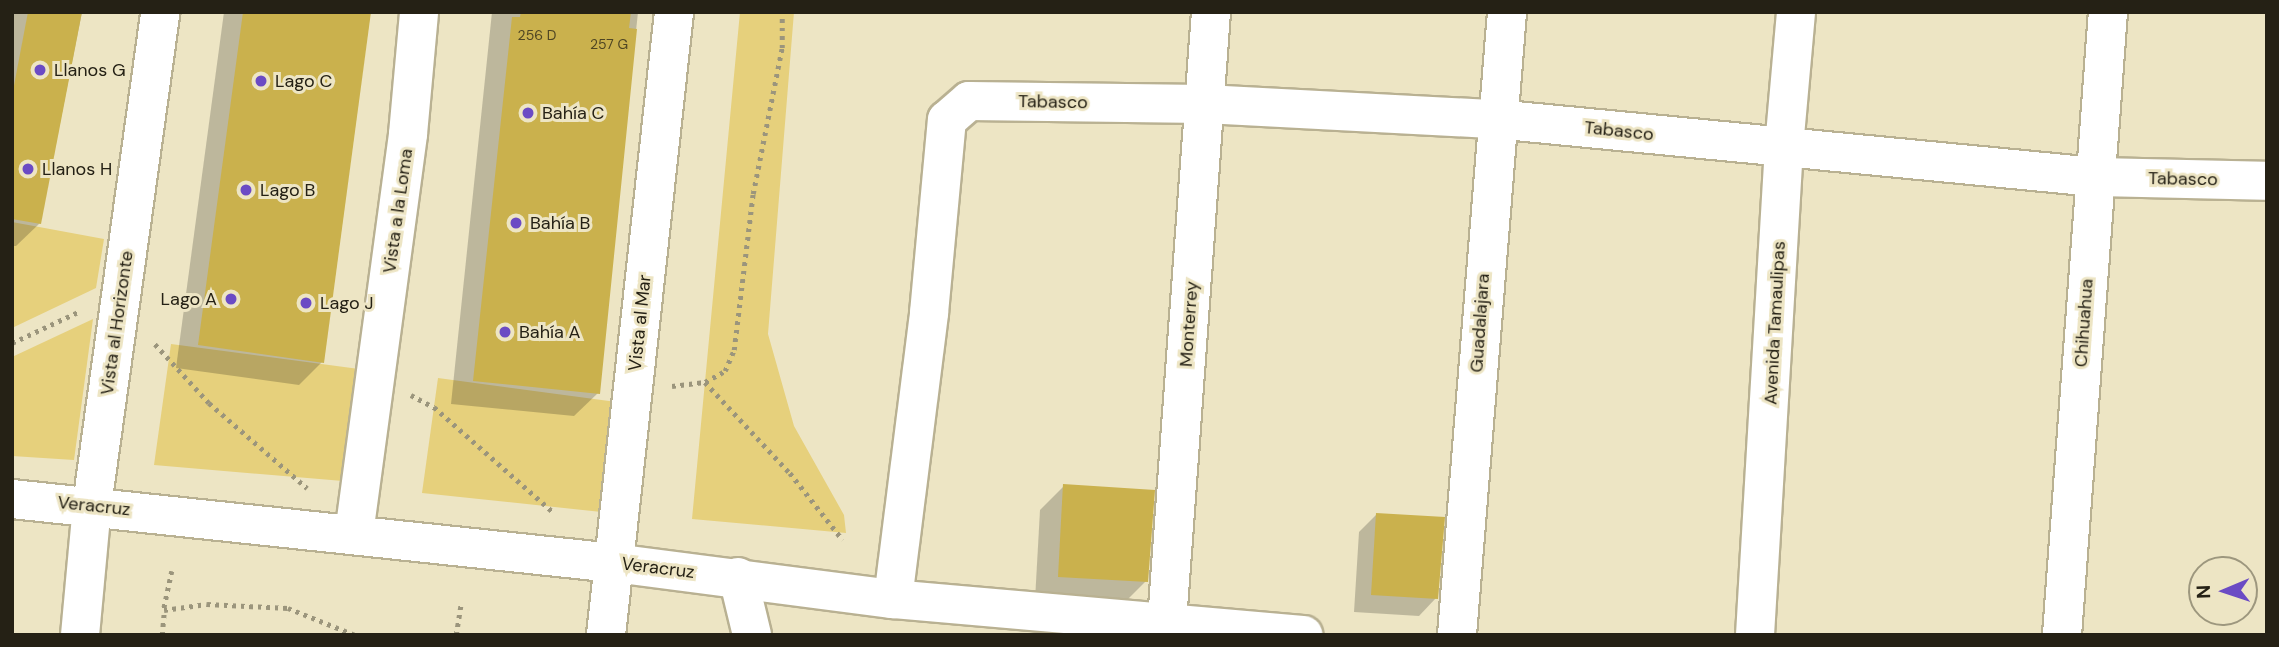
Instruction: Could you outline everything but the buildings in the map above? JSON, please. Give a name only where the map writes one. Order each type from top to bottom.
[{"type":"street","name":"Vista al Horizonte","points":[[80,635],[92,505],[160,12]]},
{"type":"street","name":"Vista a la Loma","points":[[354,534],[408,134],[419,12]]},
{"type":"street","name":"Vista al Mar","points":[[606,635],[674,12]]},
{"type":"street","name":"Monterrey","points":[[1166,629],[1211,12]]},
{"type":"street","name":"Guadalajara","points":[[1457,635],[1495,119],[1507,12]]},
{"type":"street","name":"Avenida Tamaulipas","points":[[1755,635],[1784,147],[1796,12]]},
{"type":"street","name":"Chihuahua","points":[[2062,635],[2108,12]]},
{"type":"street","name":"Tabasco","points":[[893,598],[929,313],[947,120],[969,101],[1205,104],[1495,119],[2095,177],[2267,181]]},
{"type":"street","name":"Veracruz","points":[[12,499],[92,505],[614,563],[1166,629],[1303,635]]},
{"type":"street","points":[[738,577],[752,635]]},
{"type":"path","points":[[633,390],[705,382],[725,371],[734,350],[753,194],[782,48],[782,12]]},
{"type":"path","points":[[12,343],[121,298],[208,404],[307,488]]},
{"type":"path","points":[[375,376],[434,407],[553,512]]},
{"type":"path","points":[[705,382],[790,473],[843,540]]},
{"type":"path","points":[[162,635],[172,571]]},
{"type":"path","points":[[164,610],[207,604],[288,608],[355,635]]},
{"type":"path","points":[[456,635],[461,605]]},
{"type":"shaded area","points":[[740,12],[794,12],[768,334],[794,426],[844,515],[846,533],[692,519]]},
{"type":"shaded area","points":[[12,222],[104,239],[96,288],[12,328]]},
{"type":"shaded area","points":[[93,319],[74,460],[12,456],[12,357]]},
{"type":"shaded area","points":[[171,344],[359,369],[343,481],[154,465]]},
{"type":"shaded area","points":[[438,378],[624,403],[611,513],[422,493]]},
{"type":"place","name":"Llanos G","points":[[40,70]]},
{"type":"place","name":"Lago C","points":[[261,81]]},
{"type":"place","name":"Bahía C","points":[[528,113]]},
{"type":"place","name":"Llanos H","points":[[28,169]]},
{"type":"place","name":"Lago B","points":[[246,190]]},
{"type":"place","name":"Bahía B","points":[[516,223]]},
{"type":"place","name":"Lago A","points":[[231,299]]},
{"type":"place","name":"Lago J","points":[[306,303]]},
{"type":"place","name":"Bahía A","points":[[505,332]]}]
